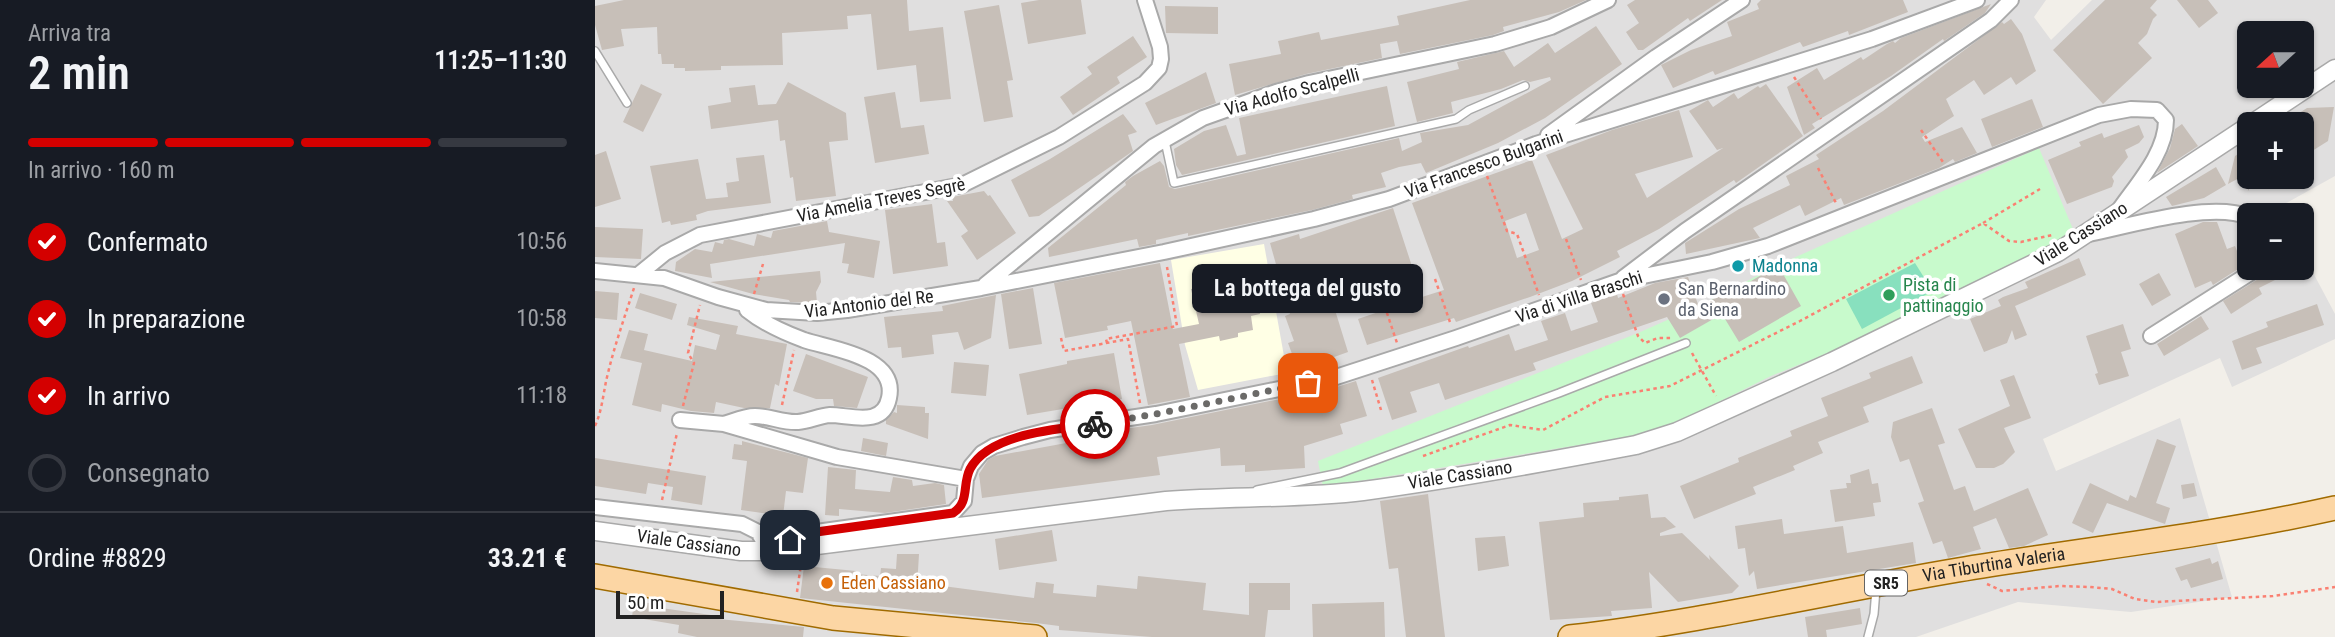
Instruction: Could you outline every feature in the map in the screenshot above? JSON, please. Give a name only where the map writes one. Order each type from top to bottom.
[{"type":"main road","name":"Via Tiburtina Valeria","points":[[1570,637],[1687,622],[1959,570],[2203,534],[2335,508]]},
{"type":"main road","points":[[595,576],[794,612],[860,621],[1035,637]]},
{"type":"street","name":"Via Amelia Treves Segrè","points":[[638,275],[665,253],[700,235],[962,185],[1059,137],[1145,83],[1159,68],[1160,47],[1145,0]]},
{"type":"street","name":"Via Adolfo Scalpelli","points":[[981,288],[1165,140],[1215,113],[1276,92],[1495,44],[1551,27],[1608,0]]},
{"type":"street","points":[[1536,144],[1656,57],[1742,0]]},
{"type":"street","name":"Via Francesco Bulgarini","points":[[981,288],[1164,252],[1314,219],[1389,199],[1536,144],[1787,66],[1977,0]]},
{"type":"street","points":[[1619,281],[1685,231],[1991,20],[2011,0]]},
{"type":"street","name":"Viale Cassiano","points":[[2270,112],[2335,69]]},
{"type":"street","name":"Via di Villa Braschi","points":[[776,551],[802,534],[953,513],[964,502],[967,479],[982,453],[1023,436],[1283,389],[1367,367],[1619,281],[1739,255],[1844,217],[2099,114],[2131,109],[2157,110],[2166,120],[2163,138],[2150,166],[2116,214]]},
{"type":"street","name":"Viale Cassiano","points":[[595,531],[741,551],[776,551],[1166,501],[1362,491],[1589,454],[1660,439],[1949,307],[2058,252],[2237,134]]},
{"type":"street","points":[[2088,234],[2209,212],[2237,215]]},
{"type":"street","name":"Via Antonio del Re","points":[[595,271],[664,278],[746,305],[785,313],[833,312],[981,288]]},
{"type":"street","points":[[2151,336],[2239,280]]},
{"type":"street","points":[[724,424],[748,416],[801,421],[829,415],[867,418],[882,411],[889,398],[889,385],[885,376],[867,359],[768,324],[751,313],[746,305]]},
{"type":"street","points":[[680,420],[724,424],[837,457],[967,479]]},
{"type":"street","points":[[595,507],[742,524],[758,532],[776,551]]},
{"type":"lane","points":[[595,51],[627,103]]},
{"type":"lane","points":[[1165,140],[1174,183],[1456,119],[1469,110],[1525,86]]},
{"type":"lane","points":[[1222,497],[1340,473],[1559,393],[1686,343]]},
{"type":"lane","points":[[1868,637],[1877,585]]},
{"type":"path","points":[[1787,66],[1829,132]]},
{"type":"path","points":[[1921,130],[1951,174]]},
{"type":"path","points":[[1482,164],[1507,231],[1517,234],[1543,308]]},
{"type":"path","points":[[1818,168],[1844,217]]},
{"type":"path","points":[[1418,456],[1510,425],[1543,430],[1605,397],[1670,386],[1983,223],[2040,189]]},
{"type":"path","points":[[1983,223],[2009,241],[2021,242],[2048,235]]},
{"type":"path","points":[[1566,239],[1586,293]]},
{"type":"path","points":[[1107,343],[1106,339],[1177,326],[1164,252]]},
{"type":"path","points":[[746,305],[763,264]]},
{"type":"path","points":[[595,426],[603,409],[606,380],[619,327],[638,275]]},
{"type":"path","points":[[1435,279],[1456,338]]},
{"type":"path","points":[[1619,281],[1639,336]]},
{"type":"path","points":[[1378,286],[1402,356]]},
{"type":"path","points":[[661,500],[694,363],[688,353],[703,291]]},
{"type":"path","points":[[779,420],[797,336]]},
{"type":"path","points":[[1061,338],[1064,351],[1128,339],[1138,393]]},
{"type":"path","points":[[1686,343],[1724,411]]},
{"type":"path","points":[[1367,367],[1381,410]]},
{"type":"path","points":[[794,612],[803,547]]},
{"type":"path","points":[[1959,570],[2002,591],[2060,586],[2090,587],[2112,589],[2135,599],[2156,602],[2273,596],[2335,587]]},
{"type":"shaded area","points":[[595,0],[2046,0],[2034,17],[2051,40],[2092,0],[2335,0],[2335,176],[2314,188],[2314,112],[2237,112],[2237,189],[2312,189],[2286,203],[2237,203],[2237,280],[2314,280],[2314,274],[2335,314],[2335,339],[2232,387],[2220,358],[2043,439],[2056,471],[2180,418],[2232,597],[2131,612],[2018,602],[1916,637],[595,637]]},
{"type":"shaded area","points":[[1264,244],[1287,373],[1198,390],[1185,345],[1171,260]]},
{"type":"green space","points":[[2039,148],[2075,234],[1874,334],[1771,376],[1658,432],[1323,487],[1318,461],[1638,333],[1699,306],[1778,265]]},
{"type":"green space","name":"Pista di pattinaggio","points":[[1915,263],[1930,287],[1929,293],[1862,329],[1846,299]]},
{"type":"building","points":[[624,0],[907,0],[909,31],[943,27],[951,99],[920,102],[916,65],[877,70],[871,14],[847,16],[848,29],[782,33],[783,65],[721,66],[721,70],[685,71],[685,68],[674,68],[674,64],[662,64],[661,54],[658,54],[657,27],[621,29],[624,46],[602,50],[595,25],[595,6]]},
{"type":"building","points":[[1081,0],[1086,34],[1028,44],[1021,3]]},
{"type":"building","points":[[1470,0],[1586,0],[1559,12],[1503,27],[1504,31],[1493,35],[1400,54],[1397,41],[1380,44],[1382,58],[1306,74],[1235,95],[1229,64],[1281,54],[1278,41],[1319,32],[1321,40],[1399,25],[1397,16]]},
{"type":"building","points":[[1635,0],[1722,0],[1690,21],[1688,18],[1643,50],[1638,50],[1626,32],[1639,23],[1627,5]]},
{"type":"building","points":[[1761,0],[1903,0],[1908,12],[1849,35],[1848,31],[1803,47],[1800,42],[1715,75],[1713,71],[1673,88],[1661,65],[1691,50],[1732,36],[1727,22],[1759,9],[1757,4]]},
{"type":"building","points":[[2105,0],[2157,0],[2150,8],[2157,15],[2147,34],[2138,43],[2152,58],[2103,104],[2053,50]]},
{"type":"building","points":[[2177,0],[2208,0],[2218,13],[2199,28]]},
{"type":"building","points":[[1991,4],[1985,13],[1944,41],[1943,39],[1891,76],[1812,124],[1815,128],[1804,135],[1787,87],[1817,68],[1824,80],[1893,41],[1895,43],[1901,38]]},
{"type":"building","points":[[999,5],[1013,80],[1007,81],[1013,117],[984,122],[964,11]]},
{"type":"building","points":[[1165,6],[1218,7],[1218,34],[1166,33]]},
{"type":"building","points":[[2011,19],[2022,34],[2036,71],[2016,85],[2011,77],[1984,95],[1974,80],[1946,99],[1954,116],[1922,137],[1925,142],[1962,127],[1977,153],[1955,162],[1953,159],[1939,168],[1844,205],[1841,198],[1805,216],[1800,205],[1753,228],[1760,238],[1686,254],[1685,243],[1739,209],[1790,185],[1786,176],[1819,159],[1816,155],[1883,111],[2002,22],[2004,24]]},
{"type":"building","points":[[1596,26],[1622,64],[1545,118],[1498,143],[1426,173],[1421,163],[1381,173],[1386,187],[1352,195],[1353,199],[1312,210],[1188,236],[1188,233],[1156,240],[1156,244],[1139,247],[1137,239],[1049,257],[1048,248],[1126,185],[1125,182],[1160,161],[1164,166],[1169,187],[1175,189],[1399,138],[1402,151],[1422,142],[1420,133],[1468,125],[1551,80],[1550,77],[1530,82],[1523,80],[1501,89],[1451,102],[1453,113],[1417,122],[1407,82],[1459,69],[1457,62],[1504,51],[1514,67],[1548,43],[1555,53]]},
{"type":"building","points":[[1133,36],[1147,57],[1117,77],[1120,83],[1073,115],[1060,97],[1092,74],[1087,67]]},
{"type":"building","points":[[1206,72],[1216,103],[1156,125],[1145,103]]},
{"type":"building","points":[[788,82],[846,113],[848,140],[829,142],[836,196],[796,201],[785,140],[780,141],[778,120],[711,129],[708,106],[731,102],[729,88],[755,85],[758,105],[776,104]]},
{"type":"building","points":[[641,84],[662,94],[643,132],[623,122]]},
{"type":"building","points":[[1766,84],[1803,136],[1736,183],[1734,180],[1659,229],[1617,251],[1620,257],[1572,281],[1530,297],[1456,322],[1454,318],[1367,345],[1358,319],[1393,307],[1381,269],[1354,278],[1362,301],[1335,310],[1348,352],[1298,370],[1288,343],[1294,341],[1285,316],[1290,314],[1270,243],[1299,234],[1300,239],[1393,208],[1422,297],[1444,290],[1412,203],[1532,160],[1562,239],[1583,229],[1546,155],[1612,130],[1679,110],[1693,157],[1635,174],[1647,198],[1723,148],[1717,150],[1689,111],[1708,100],[1713,107],[1734,93],[1738,99],[1758,86],[1760,88]],"holes":[[[1526,213],[1539,250],[1517,258],[1505,221]]]},
{"type":"building","points":[[1387,86],[1395,126],[1182,175],[1176,165],[1174,149],[1204,131],[1226,125],[1237,156],[1246,154],[1239,118]]},
{"type":"building","points":[[895,92],[901,128],[924,125],[929,154],[875,163],[864,97]]},
{"type":"building","points":[[2032,99],[2043,127],[1992,147],[1981,119]]},
{"type":"building","points":[[2334,107],[2328,141],[2314,150],[2314,112],[2301,112],[2307,108]]},
{"type":"building","points":[[1123,114],[1137,132],[1128,135],[1133,151],[1039,216],[1029,217],[1011,180]]},
{"type":"building","points":[[2182,124],[2198,146],[2157,173],[2170,148],[2175,129]]},
{"type":"building","points":[[2139,125],[2144,137],[2139,143],[2125,150],[2128,157],[2112,177],[2112,187],[2067,204],[2048,160],[2081,146],[2079,142],[2102,133],[2104,138]]},
{"type":"building","points":[[606,151],[621,199],[595,207],[595,155]]},
{"type":"building","points":[[764,155],[771,203],[708,211],[696,215],[697,220],[671,225],[670,221],[662,223],[650,166],[698,159],[706,199],[728,197],[726,183],[739,181],[736,158]]},
{"type":"building","points":[[2237,155],[2237,179],[2228,184]]},
{"type":"building","points":[[2216,167],[2226,185],[2204,198],[2172,206],[2166,197]]},
{"type":"building","points":[[984,191],[990,195],[1016,233],[977,260],[961,236],[968,231],[947,201],[953,201],[952,197]]},
{"type":"building","points":[[932,204],[937,243],[945,242],[948,266],[893,274],[885,210]]},
{"type":"building","points":[[827,221],[829,232],[880,241],[874,278],[847,273],[849,264],[842,263],[845,243],[710,264],[712,278],[675,271],[676,262],[695,249],[712,252],[715,242],[723,244],[724,240],[729,239],[754,246],[757,234],[771,238],[773,231]]},
{"type":"building","points":[[2203,222],[2217,222],[2227,249],[2235,246],[2237,270],[2213,285],[2211,281],[2195,288],[2175,234]]},
{"type":"building","points":[[595,227],[643,229],[641,259],[595,257]]},
{"type":"building","points":[[2079,258],[2086,275],[2015,306],[2027,335],[2015,340],[2012,330],[2007,343],[1984,352],[1970,319],[2001,306],[1998,300],[2003,297],[2028,288],[2025,282]]},
{"type":"building","points":[[1160,263],[1173,329],[1199,324],[1191,289],[1206,287],[1205,280],[1220,277],[1219,273],[1239,269],[1242,282],[1251,281],[1253,290],[1256,289],[1260,314],[1251,316],[1253,330],[1238,333],[1238,337],[1220,341],[1219,336],[1179,344],[1190,397],[1148,405],[1131,321],[1107,326],[1108,330],[1065,338],[1054,283]]},
{"type":"building","points":[[1778,265],[1801,306],[1739,342],[1722,314],[1680,338],[1667,317],[1533,363],[1536,370],[1445,400],[1439,383],[1410,392],[1417,412],[1392,420],[1378,378],[1509,334],[1515,351],[1548,340],[1541,321],[1565,313],[1571,331],[1598,322],[1591,303],[1617,294],[1618,298],[1655,283],[1688,277],[1699,307],[1734,287],[1736,290]]},
{"type":"building","points":[[820,271],[817,303],[790,302],[710,282]]},
{"type":"building","points":[[2159,273],[2171,295],[2152,306],[2139,284]]},
{"type":"building","points":[[2257,280],[2275,280],[2259,288],[2262,294],[2231,314],[2223,301]]},
{"type":"building","points":[[1033,288],[1042,344],[1009,349],[1001,294]]},
{"type":"building","points":[[595,291],[619,293],[617,320],[595,318]]},
{"type":"building","points":[[640,293],[677,304],[672,320],[635,308]]},
{"type":"building","points":[[996,295],[991,338],[964,350],[958,332],[932,335],[934,354],[902,358],[901,347],[888,348],[884,317],[943,311],[942,306]]},
{"type":"building","points":[[2317,304],[2324,325],[2256,348],[2262,363],[2242,370],[2232,341],[2268,327],[2266,322]]},
{"type":"building","points":[[2201,316],[2209,329],[2164,356],[2157,344]]},
{"type":"building","points":[[689,317],[738,326],[736,334],[787,344],[779,386],[775,384],[770,408],[744,408],[716,402],[714,413],[662,404],[661,412],[632,405],[642,363],[620,358],[629,330],[648,334],[644,350],[692,361],[695,345],[716,350],[720,335],[687,325]]},
{"type":"building","points":[[2123,324],[2131,349],[2121,352],[2129,376],[2099,385],[2095,374],[2098,373],[2086,336]]},
{"type":"building","points":[[1114,353],[1122,399],[1027,415],[1019,374],[1067,364],[1067,361]]},
{"type":"building","points":[[806,354],[868,377],[857,408],[834,406],[833,399],[816,399],[793,391]]},
{"type":"building","points":[[1912,356],[1923,383],[1863,407],[1869,422],[1818,442],[1823,453],[1793,466],[1795,470],[1753,487],[1756,494],[1694,519],[1680,486],[1739,462],[1738,458],[1792,436],[1790,431],[1828,416],[1821,398],[1871,378],[1869,373]]},
{"type":"building","points":[[954,362],[989,365],[986,396],[951,393]]},
{"type":"building","points":[[2014,375],[2031,418],[2004,428],[2015,452],[2003,464],[1994,468],[1976,468],[1958,429],[2010,406],[2000,380]]},
{"type":"building","points":[[1356,381],[1367,416],[1340,424],[1343,434],[1304,446],[1305,468],[1245,472],[1245,465],[1221,466],[1220,448],[1157,457],[1160,475],[982,498],[979,474],[988,460],[995,456],[1088,439],[1087,434],[1152,425],[1275,400],[1301,398]]},
{"type":"building","points":[[897,405],[925,407],[925,413],[929,413],[928,439],[886,424],[886,420],[894,412],[897,413]]},
{"type":"building","points":[[1932,408],[1945,443],[1938,445],[1954,490],[1965,486],[1974,511],[2028,488],[2048,535],[2024,546],[2009,548],[1996,518],[1973,527],[1981,549],[1948,558],[1942,541],[1933,544],[1918,503],[1924,501],[1909,459],[1900,462],[1891,437],[1893,422]]},
{"type":"building","points":[[863,438],[888,443],[886,456],[861,451]]},
{"type":"building","points":[[2157,439],[2176,446],[2156,503],[2170,508],[2165,524],[2107,503],[2093,533],[2072,523],[2090,483],[2128,501],[2130,495],[2136,498]]},
{"type":"building","points":[[742,441],[808,458],[803,493],[786,491],[783,516],[741,510],[747,461],[732,459],[734,444],[742,445]]},
{"type":"building","points":[[595,458],[706,476],[702,505],[671,500],[673,487],[648,483],[646,494],[595,486]]},
{"type":"building","points":[[828,467],[856,470],[855,489],[890,492],[893,477],[912,480],[913,486],[935,483],[944,485],[946,504],[885,513],[839,509],[839,516],[825,515]]},
{"type":"building","points":[[1869,469],[1872,484],[1878,483],[1881,502],[1873,503],[1875,516],[1835,522],[1830,490],[1847,488],[1846,483],[1851,483],[1850,475]]},
{"type":"building","points":[[2194,483],[2197,496],[2183,499],[2181,485]]},
{"type":"building","points":[[1428,494],[1445,637],[1406,637],[1398,568],[1389,569],[1380,501]]},
{"type":"building","points":[[1648,494],[1651,518],[1665,517],[1676,527],[1660,533],[1660,536],[1682,533],[1710,560],[1709,555],[1739,586],[1732,593],[1678,602],[1649,572],[1652,608],[1611,611],[1612,616],[1550,620],[1539,522],[1584,517],[1583,503]]},
{"type":"building","points":[[1782,519],[1784,534],[1843,526],[1847,553],[1913,542],[1916,563],[1757,589],[1754,571],[1749,576],[1745,548],[1738,549],[1735,526]]},
{"type":"building","points":[[1052,530],[1057,561],[999,570],[995,539]]},
{"type":"building","points":[[1505,536],[1509,566],[1478,571],[1475,538]]},
{"type":"building","points":[[897,554],[919,554],[917,587],[943,589],[943,586],[1034,598],[1036,582],[1054,584],[1053,593],[1096,597],[1097,585],[1137,589],[1138,576],[1206,583],[1203,610],[1249,615],[1249,583],[1290,583],[1290,610],[1268,610],[1265,637],[1152,637],[1059,630],[1059,626],[1036,623],[800,598],[804,566],[880,576],[881,568],[896,569]]},
{"type":"building","points":[[2210,558],[2212,564],[2218,561],[2223,579],[2191,588],[2187,579],[2181,581],[2175,568]]},
{"type":"building","points":[[634,601],[662,605],[661,608],[718,616],[718,619],[804,627],[803,637],[697,637],[678,633],[679,625],[632,617]]},
{"type":"building","points":[[1384,602],[1385,637],[1313,637],[1312,604]]},
{"type":"building","points":[[1860,608],[1862,624],[1826,630],[1827,637],[1808,637],[1805,617]]},
{"type":"way so far","points":[[1095,424],[1308,383]]},
{"type":"place","name":"Madonna","points":[[1738,266]]},
{"type":"place","name":"Pista di pattinaggio","points":[[1889,295]]},
{"type":"place","name":"San Bernardino da Siena","points":[[1664,299]]},
{"type":"place","name":"La bottega del gusto","points":[[1308,383]]},
{"type":"place","name":"Eden Cassiano","points":[[827,583]]},
{"type":"route","points":[[790,540],[802,534],[946,516],[958,510],[964,502],[969,470],[982,453],[1023,436],[1095,424]]}]
